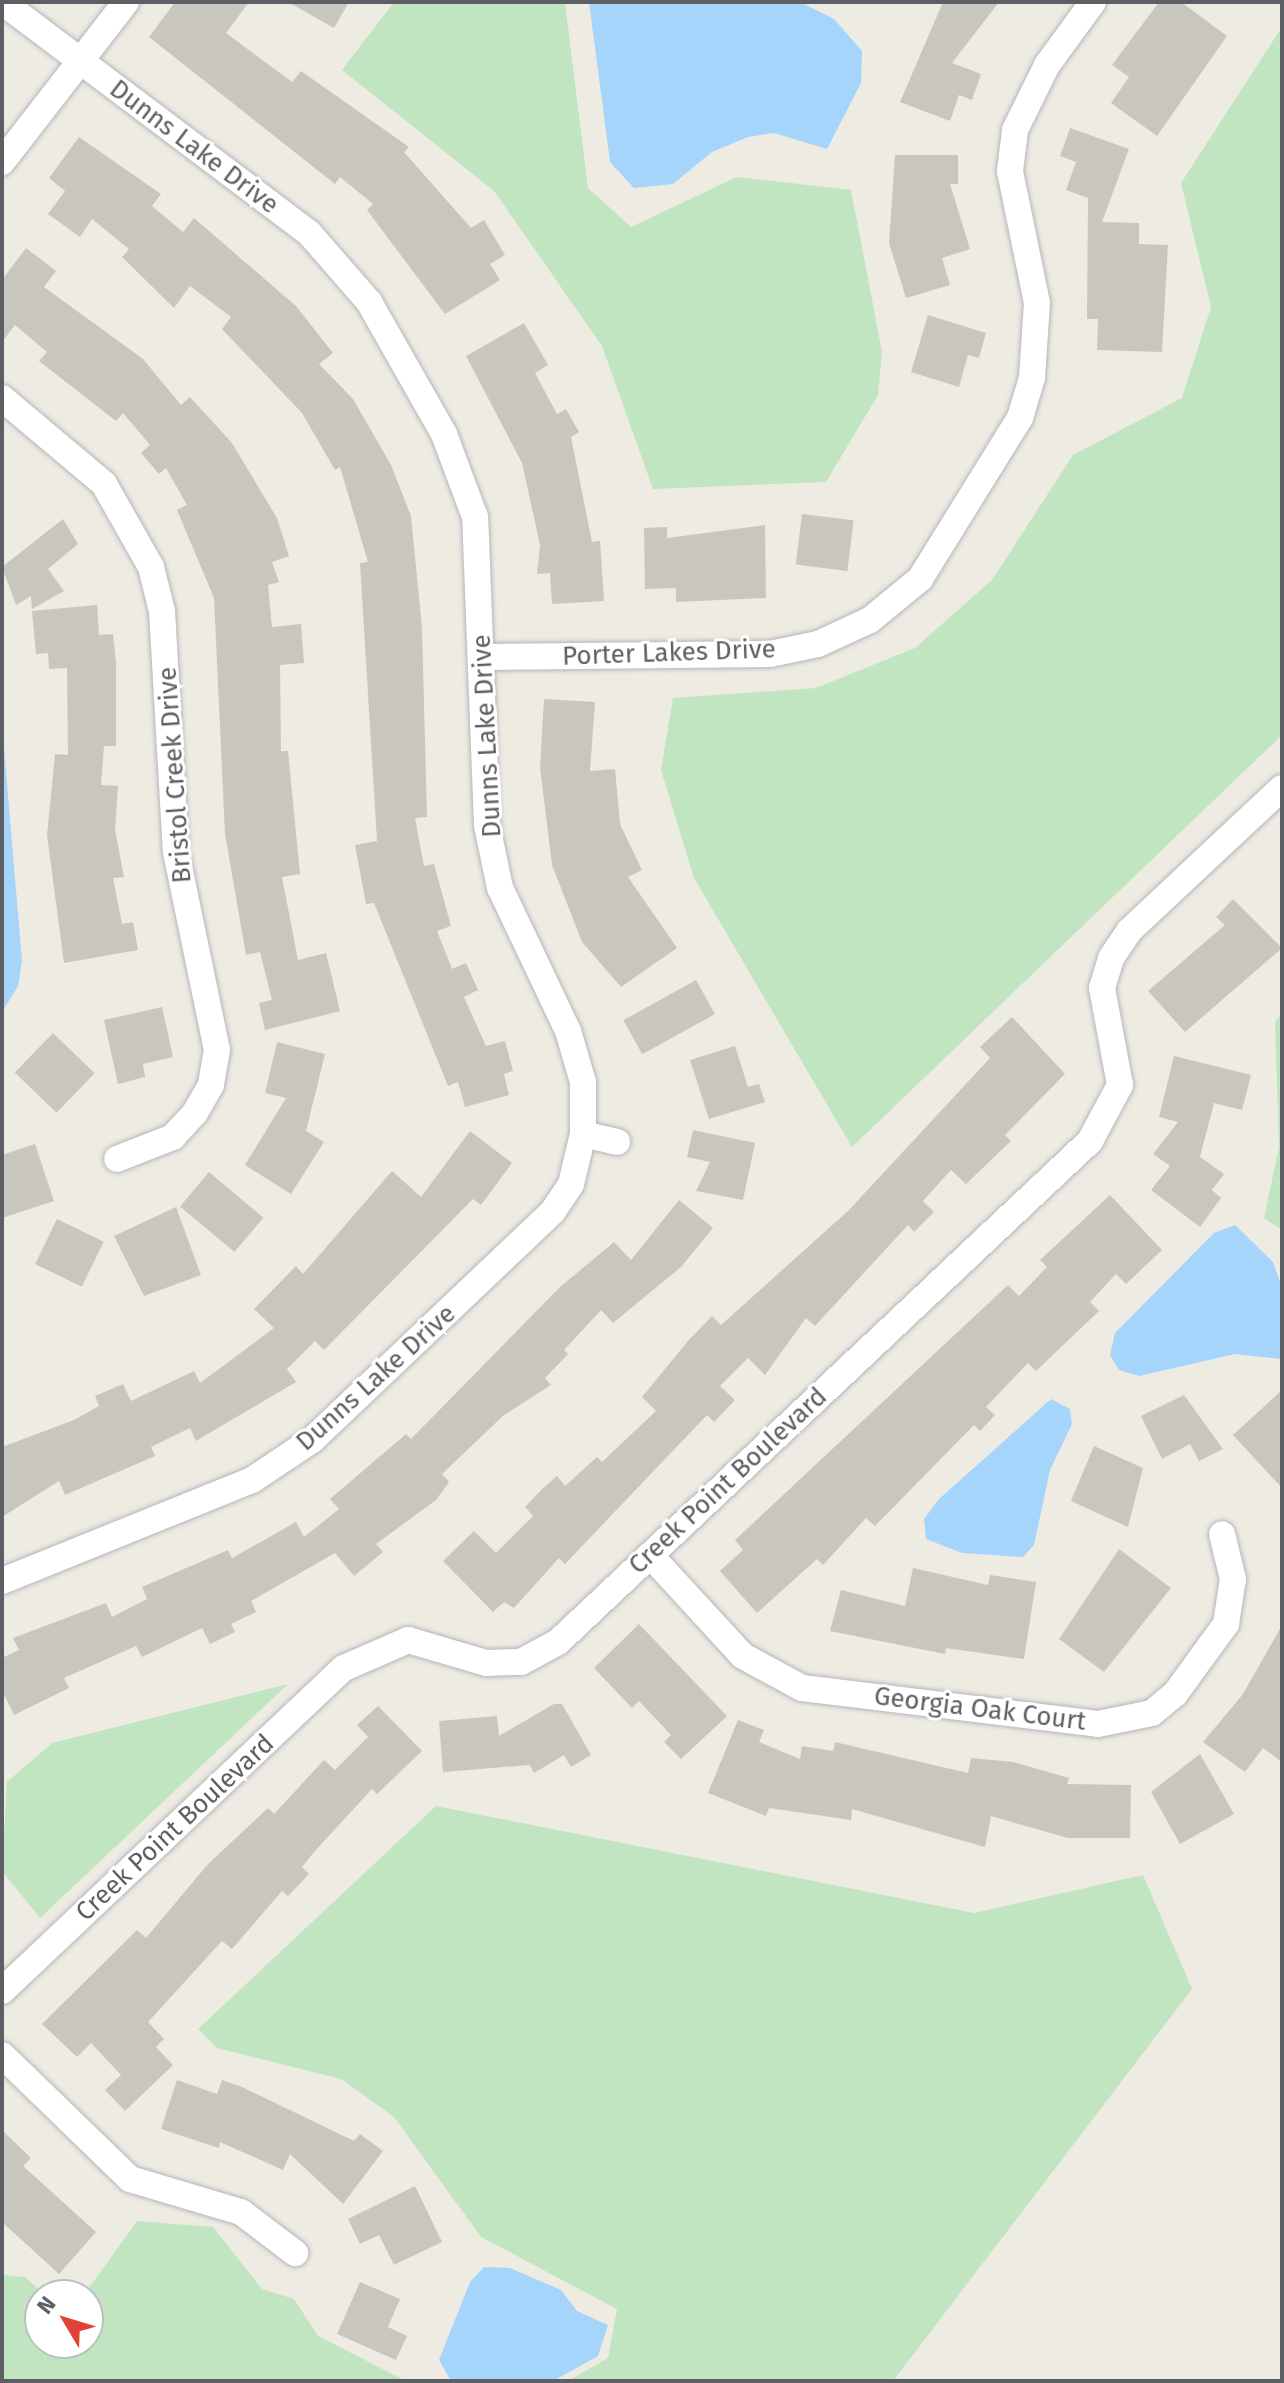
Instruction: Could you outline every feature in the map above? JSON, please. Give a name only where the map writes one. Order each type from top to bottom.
[{"type":"street","name":"Dunns Lake Drive","points":[[2,1581],[252,1480],[312,1440],[553,1211],[571,1184],[583,1134],[583,1082],[568,1031],[500,888],[487,825],[480,561],[464,478],[348,271],[309,233],[3,2]]},
{"type":"street","points":[[2,162],[126,2]]},
{"type":"street","name":"Porter Lakes Drive","points":[[483,657],[770,654],[818,644],[870,620],[920,579],[1020,418],[1032,378],[1037,303],[1010,171],[1015,130],[1039,78],[1093,2]]},
{"type":"street","name":"Bristol Creek Drive","points":[[2,398],[104,484],[151,567],[162,611],[176,852],[217,1050],[211,1085],[195,1113],[173,1137],[117,1159]]},
{"type":"street","name":"Creek Point Boulevard","points":[[2,1991],[344,1668],[408,1640],[486,1663],[521,1662],[558,1642],[1090,1141],[1120,1085],[1102,988],[1111,958],[1129,931],[1282,788]]},
{"type":"street","points":[[583,1134],[617,1142]]},
{"type":"street","name":"Georgia Oak Court","points":[[650,1555],[743,1656],[802,1688],[1098,1724],[1152,1713],[1175,1694],[1226,1624],[1233,1579],[1222,1534]]},
{"type":"street","points":[[2,2055],[130,2179],[241,2212],[295,2253]]},
{"type":"green space","points":[[394,2],[565,2],[588,188],[631,227],[737,177],[851,190],[882,352],[878,395],[826,482],[653,489],[602,346],[494,191],[342,70]]},
{"type":"green space","points":[[1282,27],[1282,735],[852,1147],[694,878],[661,770],[673,698],[816,688],[915,648],[992,580],[1073,455],[1182,398],[1211,307],[1181,183]]},
{"type":"green space","points":[[1282,1013],[1282,1230],[1264,1218],[1279,1147],[1275,1022]]},
{"type":"green space","points":[[288,1684],[40,1918],[2,1871],[7,1782],[52,1743]]},
{"type":"green space","points":[[436,1806],[974,1913],[1143,1875],[1192,1989],[893,2381],[568,2381],[608,2358],[617,2309],[481,2237],[394,2117],[341,2079],[217,2048],[198,2029]]},
{"type":"green space","points":[[137,2221],[213,2227],[262,2289],[294,2299],[318,2336],[406,2381],[2,2381],[2,2275],[27,2279],[24,2279],[24,2359],[104,2359],[104,2279],[95,2279]]},
{"type":"water","points":[[589,2],[800,2],[834,19],[862,51],[861,83],[827,149],[774,133],[748,137],[712,152],[673,184],[634,188],[610,162]]},
{"type":"water","points":[[2,724],[22,961],[18,986],[2,1012]]},
{"type":"water","points":[[1235,1225],[1273,1262],[1282,1288],[1282,1359],[1235,1354],[1139,1376],[1119,1370],[1110,1355],[1115,1333],[1214,1233]]},
{"type":"water","points":[[1051,1399],[1070,1409],[1072,1424],[1050,1470],[1034,1545],[1023,1557],[962,1553],[926,1539],[924,1519],[939,1499]]},
{"type":"water","points":[[484,2267],[510,2268],[561,2290],[577,2311],[608,2325],[598,2356],[553,2381],[451,2381],[439,2360],[470,2282]]},
{"type":"building","points":[[175,2],[249,2],[226,33],[292,82],[301,71],[409,147],[404,152],[471,228],[484,220],[505,255],[490,264],[500,280],[445,314],[367,210],[373,204],[340,177],[335,184],[149,37]]},
{"type":"building","points":[[288,2],[349,2],[334,28]]},
{"type":"building","points":[[943,2],[999,2],[952,63],[981,74],[972,100],[959,95],[950,121],[900,102]]},
{"type":"building","points":[[1159,2],[1181,2],[1227,36],[1157,136],[1111,103],[1129,77],[1112,65]]},
{"type":"building","points":[[1070,128],[1129,149],[1102,222],[1139,223],[1139,244],[1168,245],[1162,352],[1097,350],[1098,319],[1087,319],[1088,198],[1066,190],[1076,162],[1060,156]]},
{"type":"building","points":[[79,137],[161,194],[152,206],[183,232],[194,218],[296,306],[333,353],[319,364],[353,399],[391,465],[411,516],[422,628],[427,817],[415,818],[424,866],[434,864],[451,926],[437,931],[452,969],[466,963],[478,990],[464,997],[486,1046],[505,1041],[513,1071],[504,1074],[509,1095],[465,1107],[458,1082],[448,1086],[374,903],[366,904],[355,845],[377,841],[360,563],[368,562],[340,467],[335,470],[302,413],[222,329],[231,317],[190,286],[174,308],[122,257],[129,249],[92,219],[80,237],[48,214],[65,191],[49,178]]},
{"type":"building","points":[[895,155],[958,155],[958,184],[950,184],[970,249],[942,258],[950,285],[906,298],[889,243]]},
{"type":"building","points":[[26,248],[56,271],[44,287],[143,359],[181,405],[190,397],[232,443],[277,518],[289,556],[272,562],[279,582],[268,585],[272,627],[301,624],[304,663],[280,665],[281,751],[288,751],[300,874],[282,877],[298,960],[326,953],[340,1011],[265,1030],[259,1003],[272,1000],[260,952],[246,955],[225,834],[214,598],[177,510],[187,505],[166,468],[159,474],[141,453],[150,445],[123,413],[116,421],[39,361],[47,352],[15,325],[2,342],[2,280]]},
{"type":"building","points":[[928,315],[986,333],[979,358],[968,355],[959,387],[911,372]]},
{"type":"building","points":[[524,323],[548,365],[535,373],[557,414],[566,409],[579,432],[571,437],[592,542],[600,541],[604,601],[552,604],[550,573],[537,574],[540,545],[522,463],[466,356]]},
{"type":"building","points":[[802,514],[854,520],[847,571],[796,565]]},
{"type":"building","points":[[63,519],[78,544],[48,569],[64,591],[32,609],[31,596],[16,605],[2,567]]},
{"type":"building","points":[[765,525],[766,598],[676,602],[676,588],[645,589],[644,528],[667,527],[667,538]]},
{"type":"building","points":[[97,605],[99,635],[113,634],[116,663],[116,746],[104,746],[101,785],[118,786],[115,829],[124,877],[113,878],[122,924],[133,922],[138,950],[64,963],[47,835],[55,754],[68,755],[67,668],[49,669],[48,653],[36,654],[32,611]]},
{"type":"building","points":[[544,699],[595,702],[590,771],[615,769],[620,824],[642,870],[628,877],[677,948],[621,987],[582,942],[552,865],[540,767]]},
{"type":"building","points":[[1233,899],[1282,948],[1185,1032],[1148,991],[1225,925],[1216,917]]},
{"type":"building","points":[[696,980],[715,1014],[642,1054],[623,1020]]},
{"type":"building","points":[[162,1007],[173,1057],[143,1064],[145,1077],[118,1084],[104,1020]]},
{"type":"building","points":[[1012,1017],[1065,1074],[1005,1135],[1011,1141],[966,1184],[951,1170],[923,1201],[934,1212],[914,1232],[908,1225],[815,1326],[806,1318],[765,1375],[748,1358],[720,1386],[735,1400],[714,1422],[707,1415],[565,1564],[559,1558],[514,1608],[504,1602],[493,1612],[443,1561],[474,1531],[496,1553],[533,1516],[525,1507],[542,1489],[557,1476],[565,1486],[597,1457],[602,1462],[656,1411],[642,1397],[688,1341],[712,1316],[721,1325],[848,1211],[990,1058],[980,1047]]},
{"type":"building","points":[[53,1033],[95,1073],[57,1113],[15,1073]]},
{"type":"building","points":[[277,1042],[325,1054],[306,1131],[324,1142],[291,1194],[245,1165],[286,1098],[265,1093]]},
{"type":"building","points":[[735,1046],[748,1087],[759,1084],[765,1102],[709,1119],[690,1060]]},
{"type":"building","points":[[1174,1056],[1251,1075],[1242,1110],[1214,1103],[1200,1157],[1224,1174],[1212,1190],[1221,1198],[1200,1227],[1151,1190],[1170,1166],[1153,1154],[1178,1122],[1159,1117]]},
{"type":"building","points":[[693,1130],[755,1143],[743,1200],[696,1191],[710,1162],[687,1157]]},
{"type":"building","points":[[470,1131],[512,1163],[481,1205],[473,1199],[324,1350],[315,1341],[287,1369],[296,1382],[196,1441],[190,1428],[151,1447],[155,1456],[65,1495],[59,1481],[2,1517],[2,1447],[74,1420],[99,1406],[95,1396],[123,1384],[131,1401],[194,1371],[200,1383],[274,1328],[254,1309],[296,1266],[303,1274],[392,1171],[421,1197]]},
{"type":"building","points":[[35,1144],[54,1201],[2,1218],[2,1155]]},
{"type":"building","points":[[209,1172],[263,1218],[234,1252],[180,1206]]},
{"type":"building","points":[[1110,1195],[1162,1250],[1126,1284],[1116,1274],[1090,1302],[1099,1311],[1036,1371],[1028,1363],[986,1407],[995,1415],[980,1431],[974,1425],[875,1526],[866,1518],[823,1565],[817,1559],[757,1613],[720,1571],[743,1550],[735,1540],[1008,1285],[1019,1296],[1047,1267],[1040,1260]]},
{"type":"building","points":[[679,1200],[713,1228],[681,1267],[613,1323],[601,1310],[564,1350],[568,1354],[545,1378],[551,1385],[504,1415],[442,1474],[449,1482],[436,1500],[376,1544],[383,1552],[354,1576],[335,1553],[251,1601],[256,1612],[231,1624],[235,1632],[210,1644],[202,1628],[142,1657],[136,1646],[64,1678],[69,1688],[14,1715],[2,1690],[2,1658],[19,1650],[13,1638],[106,1603],[112,1617],[147,1599],[142,1587],[228,1550],[232,1558],[296,1522],[304,1537],[339,1509],[330,1499],[406,1434],[411,1439],[560,1287],[614,1242],[631,1260]]},
{"type":"building","points":[[176,1207],[201,1275],[144,1296],[114,1236]]},
{"type":"building","points":[[57,1219],[104,1242],[82,1287],[35,1264]]},
{"type":"building","points":[[1282,1390],[1282,1488],[1233,1435]]},
{"type":"building","points":[[1184,1395],[1223,1449],[1199,1461],[1190,1444],[1162,1459],[1141,1416]]},
{"type":"building","points":[[1094,1446],[1143,1468],[1128,1527],[1071,1501]]},
{"type":"building","points":[[1119,1549],[1171,1588],[1104,1672],[1059,1639]]},
{"type":"building","points":[[913,1568],[988,1585],[990,1575],[1036,1582],[1024,1659],[946,1648],[945,1654],[830,1631],[841,1590],[905,1606]]},
{"type":"building","points":[[639,1624],[727,1716],[681,1759],[664,1742],[671,1735],[639,1701],[632,1708],[594,1668]]},
{"type":"building","points":[[1282,1625],[1282,1762],[1263,1748],[1245,1772],[1203,1742],[1243,1694]]},
{"type":"building","points":[[554,1704],[562,1704],[591,1755],[571,1767],[564,1755],[534,1773],[530,1765],[443,1772],[439,1721],[497,1716],[499,1736]]},
{"type":"building","points":[[378,1706],[422,1751],[377,1794],[372,1789],[302,1867],[309,1874],[288,1896],[282,1891],[232,1949],[222,1941],[148,2022],[164,2039],[156,2047],[173,2065],[125,2111],[105,2090],[121,2075],[91,2043],[77,2057],[42,2024],[137,1930],[146,1938],[208,1864],[268,1808],[274,1814],[324,1760],[335,1770],[368,1737],[357,1725]]},
{"type":"building","points":[[738,1720],[764,1730],[759,1742],[800,1759],[802,1746],[833,1751],[835,1742],[968,1773],[971,1758],[1013,1762],[1069,1778],[1067,1784],[1131,1785],[1130,1838],[1068,1838],[991,1816],[985,1847],[852,1809],[851,1820],[769,1808],[766,1816],[708,1793]]},
{"type":"building","points":[[1200,1754],[1234,1814],[1180,1844],[1151,1792]]},
{"type":"building","points":[[177,2080],[217,2094],[222,2080],[354,2141],[360,2134],[383,2151],[343,2204],[290,2154],[283,2170],[220,2142],[219,2148],[161,2129]]},
{"type":"building","points":[[2,2130],[31,2158],[23,2166],[96,2232],[59,2274],[2,2222]]},
{"type":"building","points":[[415,2186],[442,2242],[394,2265],[379,2235],[360,2244],[348,2219]]},
{"type":"building","points":[[360,2282],[400,2299],[388,2327],[407,2336],[396,2360],[337,2334]]}]
